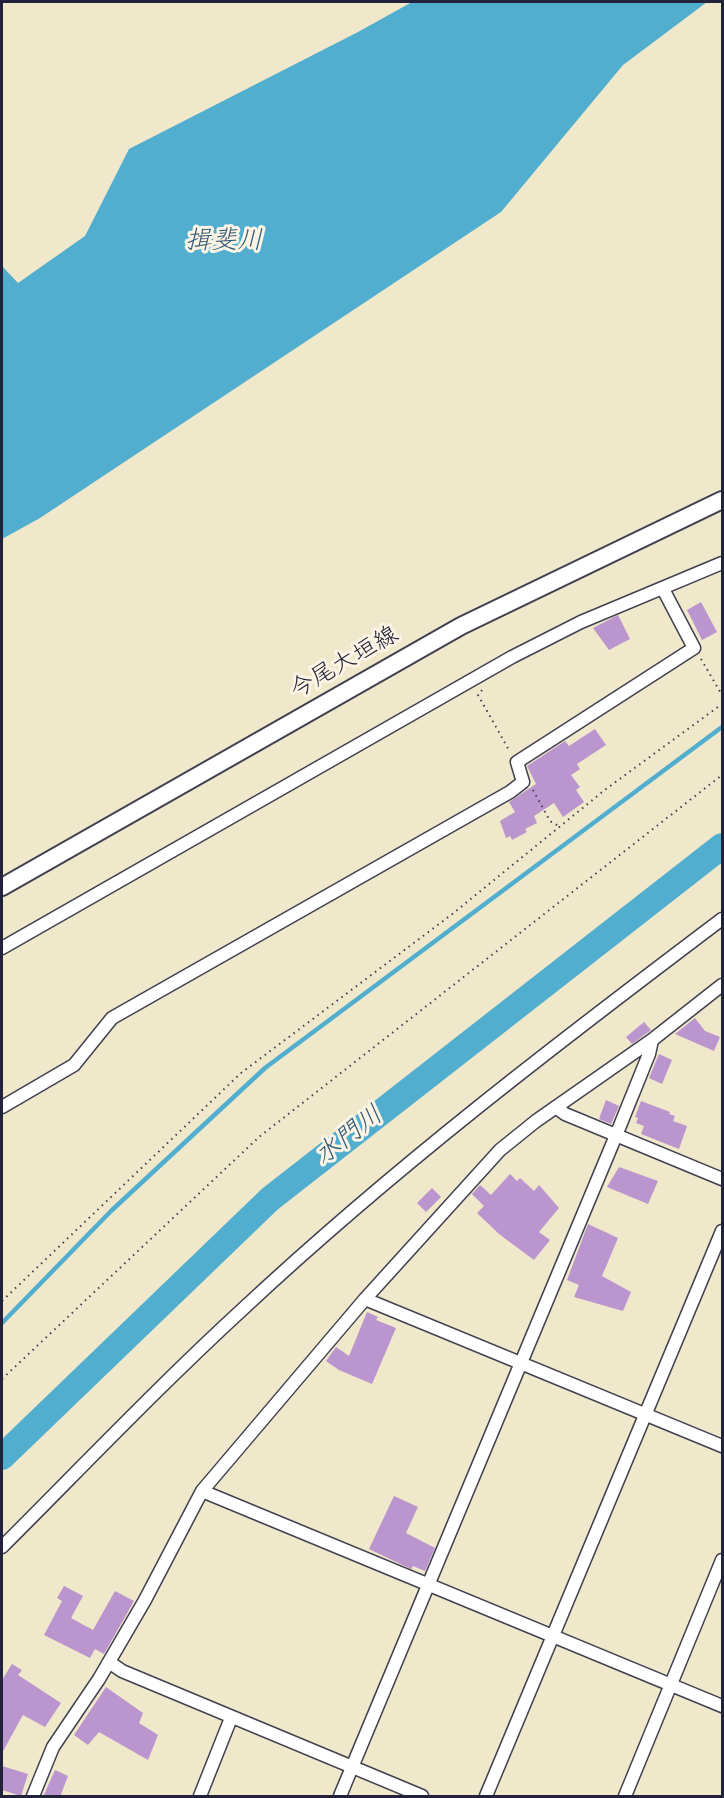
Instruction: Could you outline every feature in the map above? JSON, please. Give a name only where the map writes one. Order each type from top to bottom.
[{"type":"main road","name":"今尾大垣線","points":[[2,887],[461,626],[723,500]]},
{"type":"street","points":[[2,948],[512,657],[581,622],[723,563]]},
{"type":"street","points":[[2,1107],[74,1065],[112,1018],[468,816],[523,782],[517,762],[694,648],[663,589]]},
{"type":"street","points":[[2,1547],[245,1307],[331,1232],[504,1087],[723,919]]},
{"type":"street","points":[[33,1797],[53,1747],[109,1662],[145,1600],[202,1491],[366,1299],[500,1150],[536,1121],[652,1040],[723,985]]},
{"type":"street","points":[[340,1797],[649,1054],[652,1040]]},
{"type":"street","points":[[557,1108],[565,1114],[616,1133],[723,1179]]},
{"type":"street","points":[[486,1797],[723,1231]]},
{"type":"street","points":[[366,1299],[723,1446]]},
{"type":"street","points":[[202,1491],[723,1706]]},
{"type":"street","points":[[625,1797],[723,1560]]},
{"type":"street","points":[[109,1662],[122,1671],[422,1797]]},
{"type":"street","points":[[200,1797],[231,1718]]},
{"type":"path","points":[[694,648],[723,695]]},
{"type":"path","points":[[485,687],[478,695],[517,762]]},
{"type":"path","points":[[2,1301],[241,1073],[441,922],[606,789],[723,704]]},
{"type":"path","points":[[2,1378],[259,1137],[723,775]]},
{"type":"path","points":[[523,782],[531,785],[550,821],[560,827]]},
{"type":"water","name":"揖斐川","points":[[412,2],[707,2],[623,65],[501,212],[40,518],[2,539],[2,266],[18,283],[85,236],[129,149]]},
{"type":"building","points":[[701,602],[717,632],[702,640],[687,610]]},
{"type":"building","points":[[618,615],[630,639],[609,650],[593,628]]},
{"type":"building","points":[[595,729],[606,745],[577,764],[580,769],[571,775],[580,787],[576,790],[584,802],[563,817],[554,803],[534,816],[537,823],[525,829],[527,832],[512,840],[510,836],[506,838],[500,821],[515,812],[509,802],[536,784],[527,766],[565,741],[569,746]]},
{"type":"building","points":[[695,1018],[705,1031],[720,1037],[714,1051],[675,1034]]},
{"type":"building","points":[[644,1022],[651,1030],[632,1044],[626,1037]]},
{"type":"building","points":[[659,1054],[672,1060],[662,1084],[649,1078]]},
{"type":"building","points":[[606,1100],[619,1106],[611,1124],[599,1119]]},
{"type":"building","points":[[641,1101],[670,1112],[669,1114],[675,1116],[673,1121],[687,1126],[679,1149],[641,1134],[644,1126],[636,1123],[638,1118],[635,1117]]},
{"type":"building","points":[[619,1167],[658,1181],[648,1204],[607,1187]]},
{"type":"building","points":[[510,1174],[517,1181],[520,1178],[534,1191],[539,1185],[559,1208],[539,1232],[550,1240],[534,1260],[499,1234],[477,1213],[484,1206],[472,1194],[480,1185],[491,1195]]},
{"type":"building","points":[[432,1188],[441,1197],[426,1212],[417,1203]]},
{"type":"building","points":[[588,1224],[618,1238],[602,1276],[631,1292],[623,1311],[574,1297],[579,1285],[567,1280]]},
{"type":"building","points":[[367,1312],[378,1317],[376,1320],[396,1328],[372,1384],[339,1370],[326,1361],[336,1347],[349,1356]]},
{"type":"building","points":[[394,1496],[418,1507],[406,1533],[435,1548],[425,1571],[413,1566],[411,1569],[369,1549]]},
{"type":"building","points":[[64,1586],[83,1596],[71,1618],[93,1630],[115,1591],[134,1601],[104,1654],[95,1649],[90,1658],[44,1635],[62,1601],[57,1598]]},
{"type":"building","points":[[12,1664],[22,1670],[18,1675],[61,1703],[45,1727],[23,1715],[2,1753],[2,1680]]},
{"type":"building","points":[[106,1687],[143,1713],[139,1723],[158,1735],[148,1760],[99,1732],[88,1745],[74,1735]]},
{"type":"building","points":[[2,1766],[28,1774],[21,1796],[2,1790]]},
{"type":"building","points":[[55,1770],[68,1776],[60,1797],[43,1797]]},
{"type":"waterway","points":[[2,1323],[111,1211],[265,1068],[722,727]]},
{"type":"waterway","name":"水門川","points":[[2,1457],[270,1199],[722,846]]}]
